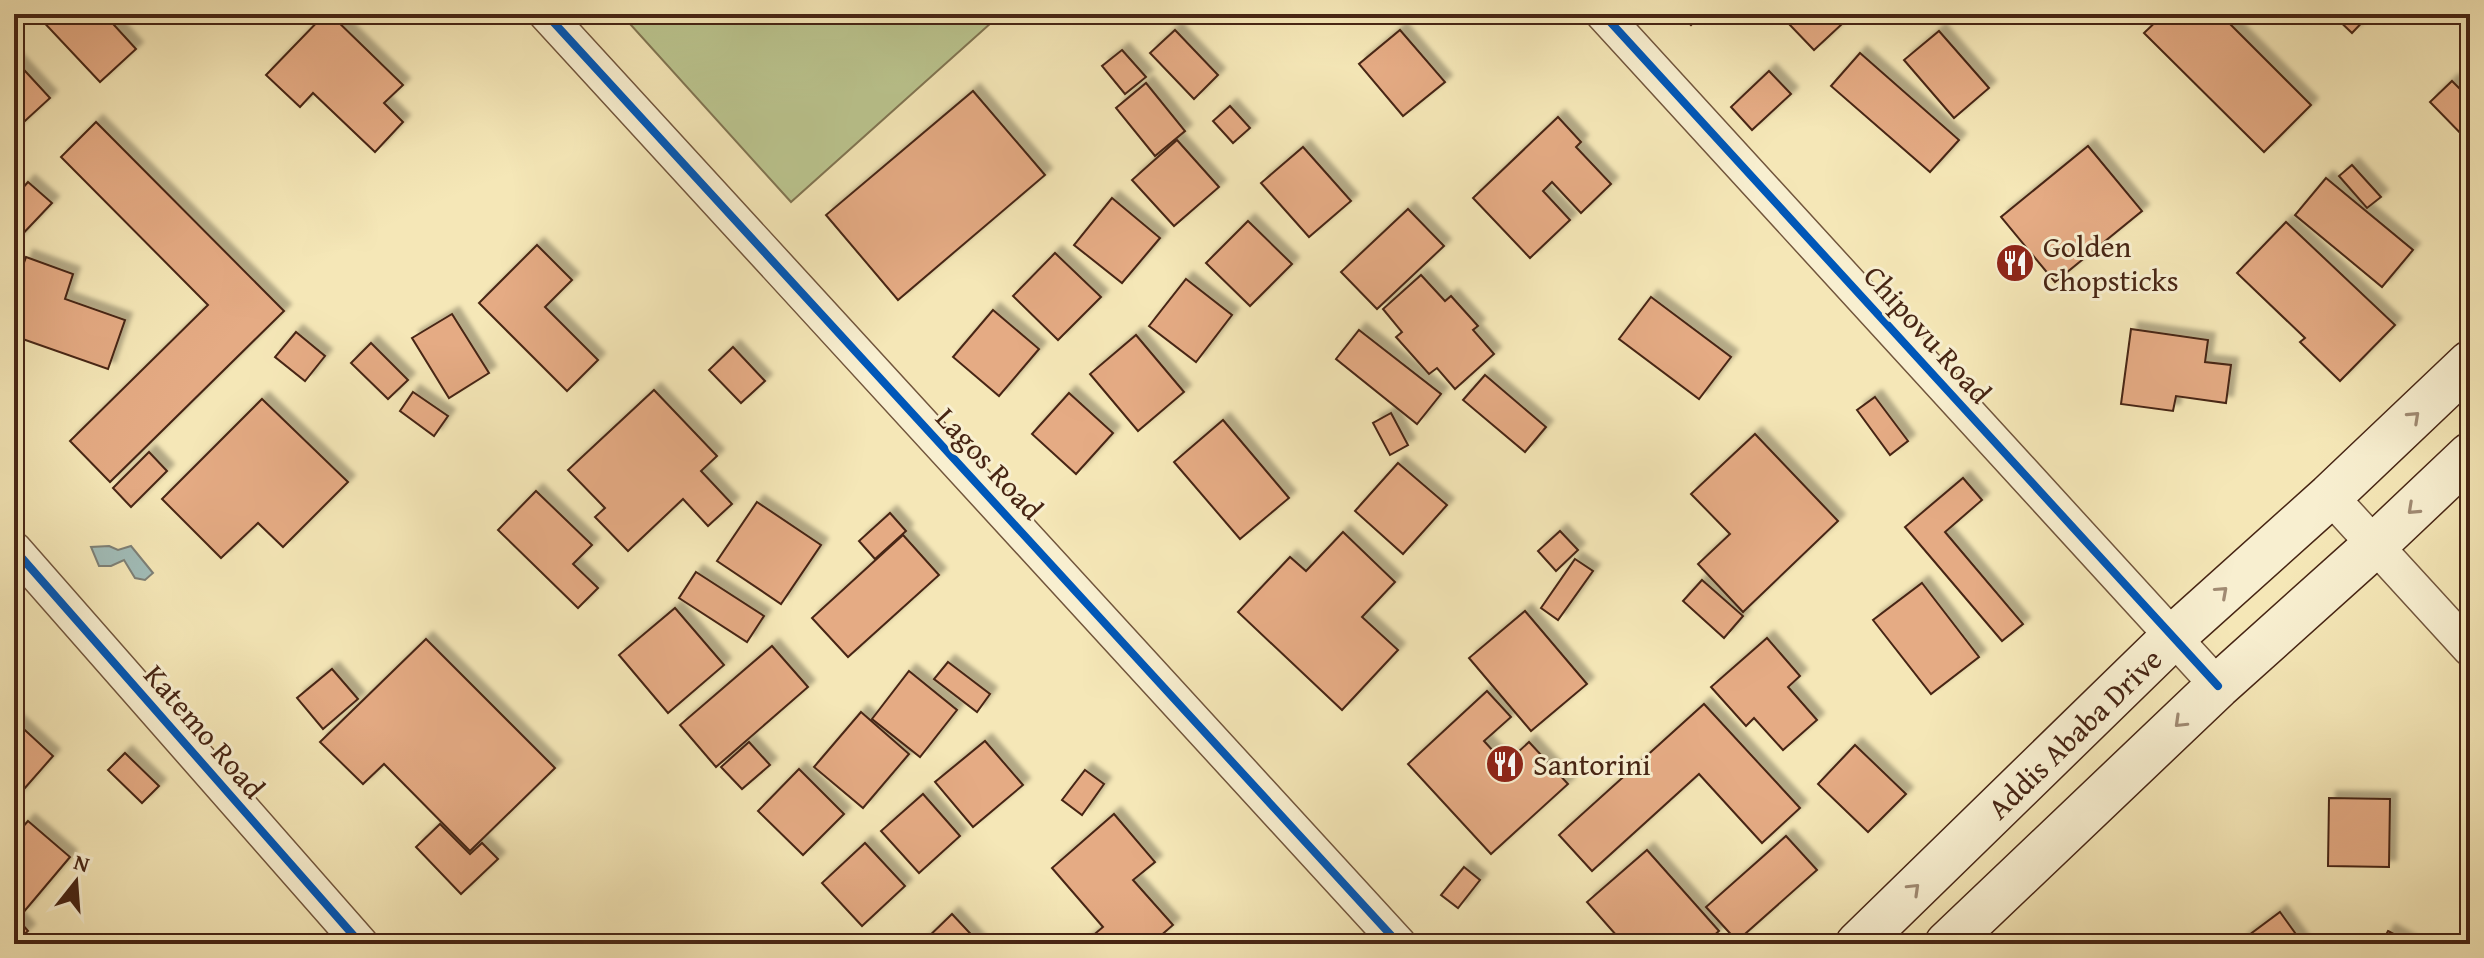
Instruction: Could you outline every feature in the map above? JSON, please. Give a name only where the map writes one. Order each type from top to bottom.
[{"type":"main road","name":"Addis Ababa Drive","points":[[1858,944],[2173,637],[2330,496],[2470,363]]},
{"type":"main road","points":[[1947,944],[2218,686],[2470,455]]},
{"type":"street","name":"Lagos Road","points":[[546,14],[1399,944]]},
{"type":"street","name":"Chipovu Road","points":[[1603,14],[2218,686]]},
{"type":"street","points":[[2330,496],[2470,649]]},
{"type":"street","name":"Katemo Road","points":[[14,549],[361,944]]},
{"type":"green space","points":[[621,14],[1001,14],[791,202]]},
{"type":"water","points":[[109,546],[118,550],[131,546],[153,573],[145,580],[135,578],[124,560],[111,566],[99,566],[91,547]]},
{"type":"building","points":[[36,14],[104,14],[136,49],[100,82]]},
{"type":"building","points":[[325,14],[330,14],[403,85],[384,103],[403,122],[375,152],[313,93],[300,107],[266,75]]},
{"type":"building","points":[[1680,14],[1702,14],[1691,25]]},
{"type":"building","points":[[1800,14],[1833,14],[1842,24],[1814,50],[1789,24]]},
{"type":"building","points":[[2164,14],[2220,14],[2311,105],[2264,152],[2144,33]]},
{"type":"building","points":[[2332,14],[2370,14],[2352,33]]},
{"type":"building","points":[[1175,30],[1218,75],[1194,99],[1150,53]]},
{"type":"building","points":[[1400,30],[1445,82],[1403,116],[1359,64]]},
{"type":"building","points":[[1939,31],[1989,88],[1954,118],[1904,60]]},
{"type":"building","points":[[1122,50],[1146,77],[1125,94],[1102,66]]},
{"type":"building","points":[[1860,53],[1959,140],[1930,172],[1831,86]]},
{"type":"building","points":[[14,59],[50,98],[14,131]]},
{"type":"building","points":[[1769,71],[1791,94],[1752,130],[1731,107]]},
{"type":"building","points":[[2452,81],[2470,99],[2470,143],[2430,102]]},
{"type":"building","points":[[1146,83],[1185,131],[1155,156],[1116,108]]},
{"type":"building","points":[[973,91],[1045,175],[898,300],[826,215]]},
{"type":"building","points":[[1230,106],[1250,128],[1233,143],[1213,121]]},
{"type":"building","points":[[1558,117],[1581,142],[1576,147],[1611,184],[1581,213],[1552,182],[1543,191],[1570,220],[1530,258],[1473,198]]},
{"type":"building","points":[[96,122],[284,311],[110,482],[70,441],[208,305],[61,157]]},
{"type":"building","points":[[1177,140],[1219,187],[1174,226],[1132,180]]},
{"type":"building","points":[[2088,146],[2142,211],[2055,282],[2001,217]]},
{"type":"building","points":[[1303,147],[1351,201],[1309,237],[1261,183]]},
{"type":"building","points":[[2352,165],[2381,197],[2367,208],[2339,176]]},
{"type":"building","points":[[2326,178],[2413,250],[2382,287],[2295,215]]},
{"type":"building","points":[[28,182],[52,203],[16,241],[14,198]]},
{"type":"building","points":[[1112,198],[1160,238],[1122,283],[1074,245]]},
{"type":"building","points":[[1408,209],[1444,246],[1377,309],[1341,272]]},
{"type":"building","points":[[1248,221],[1292,264],[1250,306],[1206,263]]},
{"type":"building","points":[[2286,222],[2395,325],[2340,381],[2300,342],[2305,338],[2237,273]]},
{"type":"building","points":[[537,245],[572,280],[545,307],[598,360],[567,391],[479,303]]},
{"type":"building","points":[[1055,253],[1101,297],[1058,340],[1013,296]]},
{"type":"building","points":[[26,257],[73,274],[65,299],[125,320],[108,369],[14,336],[14,292]]},
{"type":"building","points":[[1421,275],[1445,301],[1451,296],[1478,326],[1473,330],[1494,354],[1455,389],[1437,368],[1429,374],[1396,337],[1402,332],[1383,309]]},
{"type":"building","points":[[1186,279],[1232,315],[1196,362],[1149,326]]},
{"type":"building","points":[[1651,297],[1731,357],[1699,399],[1619,339]]},
{"type":"building","points":[[993,310],[1039,349],[999,396],[953,357]]},
{"type":"building","points":[[452,314],[489,373],[449,398],[412,338]]},
{"type":"building","points":[[2131,329],[2208,340],[2205,362],[2231,365],[2226,403],[2176,396],[2173,411],[2121,404]]},
{"type":"building","points":[[1359,330],[1441,394],[1417,424],[1336,359]]},
{"type":"building","points":[[296,332],[325,356],[305,381],[275,357]]},
{"type":"building","points":[[1136,335],[1184,392],[1138,431],[1090,374]]},
{"type":"building","points":[[371,343],[408,380],[388,399],[351,363]]},
{"type":"building","points":[[733,347],[765,381],[741,403],[709,370]]},
{"type":"building","points":[[1485,375],[1546,427],[1525,452],[1463,400]]},
{"type":"building","points":[[654,390],[717,456],[701,471],[732,504],[708,526],[683,499],[628,551],[595,517],[605,508],[568,470]]},
{"type":"building","points":[[413,392],[448,416],[434,436],[400,411]]},
{"type":"building","points":[[1069,393],[1113,433],[1076,474],[1032,434]]},
{"type":"building","points":[[1875,397],[1908,441],[1890,455],[1857,410]]},
{"type":"building","points":[[262,399],[348,482],[283,547],[258,523],[221,558],[162,499]]},
{"type":"building","points":[[1391,413],[1408,445],[1390,455],[1373,423]]},
{"type":"building","points":[[1223,420],[1289,498],[1240,539],[1174,462]]},
{"type":"building","points":[[1755,434],[1838,521],[1743,612],[1698,564],[1730,534],[1691,494]]},
{"type":"building","points":[[149,452],[167,471],[131,507],[113,488]]},
{"type":"building","points":[[1398,463],[1447,505],[1403,554],[1355,511]]},
{"type":"building","points":[[1963,478],[1982,500],[1945,532],[2023,624],[2002,641],[1905,527]]},
{"type":"building","points":[[536,491],[592,545],[573,564],[598,588],[578,608],[498,530]]},
{"type":"building","points":[[757,502],[821,545],[781,604],[717,561]]},
{"type":"building","points":[[890,513],[906,531],[875,559],[859,541]]},
{"type":"building","points":[[1560,531],[1578,550],[1556,571],[1538,551]]},
{"type":"building","points":[[1343,532],[1395,582],[1362,617],[1398,650],[1342,710],[1238,612],[1290,557],[1306,571]]},
{"type":"building","points":[[903,535],[939,575],[848,657],[812,618]]},
{"type":"building","points":[[1575,559],[1593,571],[1558,620],[1541,608]]},
{"type":"building","points":[[696,572],[764,616],[747,642],[679,598]]},
{"type":"building","points":[[1702,580],[1743,616],[1724,638],[1683,601]]},
{"type":"building","points":[[1922,583],[1979,657],[1931,694],[1873,620]]},
{"type":"building","points":[[675,608],[724,665],[668,713],[619,655]]},
{"type":"building","points":[[1525,611],[1587,684],[1531,731],[1469,658]]},
{"type":"building","points":[[1767,638],[1800,676],[1788,687],[1817,720],[1783,750],[1754,718],[1746,726],[1711,687]]},
{"type":"building","points":[[426,639],[555,768],[470,851],[384,764],[363,784],[320,742]]},
{"type":"building","points":[[772,646],[808,687],[716,767],[680,725]]},
{"type":"building","points":[[948,662],[990,694],[977,712],[934,679]]},
{"type":"building","points":[[332,669],[358,699],[323,729],[297,698]]},
{"type":"building","points":[[909,671],[957,710],[920,757],[872,719]]},
{"type":"building","points":[[1487,691],[1511,717],[1484,741],[1505,764],[1529,742],[1568,784],[1491,854],[1408,764]]},
{"type":"building","points":[[1704,704],[1800,808],[1762,843],[1699,774],[1592,871],[1559,835]]},
{"type":"building","points":[[861,712],[909,754],[863,808],[814,767]]},
{"type":"building","points":[[14,720],[53,756],[17,797],[14,794]]},
{"type":"building","points":[[985,741],[1023,785],[973,827],[935,782]]},
{"type":"building","points":[[749,742],[770,765],[742,789],[721,767]]},
{"type":"building","points":[[1855,745],[1906,794],[1868,832],[1818,784]]},
{"type":"building","points":[[125,753],[159,786],[142,803],[108,770]]},
{"type":"building","points":[[799,769],[844,814],[803,855],[758,811]]},
{"type":"building","points":[[1085,770],[1104,784],[1082,815],[1062,800]]},
{"type":"building","points":[[923,794],[960,836],[919,873],[881,831]]},
{"type":"building","points":[[2329,798],[2390,799],[2389,867],[2328,866]]},
{"type":"building","points":[[1114,814],[1155,862],[1133,880],[1173,925],[1151,944],[1083,944],[1103,927],[1052,868]]},
{"type":"building","points":[[28,821],[70,857],[22,914],[14,907],[14,837]]},
{"type":"building","points":[[440,824],[470,854],[482,843],[498,859],[461,894],[416,847]]},
{"type":"building","points":[[1786,836],[1817,870],[1737,941],[1706,907]]},
{"type":"building","points":[[865,843],[905,886],[862,926],[822,883]]},
{"type":"building","points":[[1647,850],[1719,931],[1704,944],[1624,944],[1587,902]]},
{"type":"building","points":[[1464,867],[1480,880],[1458,908],[1441,895]]},
{"type":"building","points":[[2280,912],[2303,944],[2243,944],[2241,941]]},
{"type":"building","points":[[952,914],[980,944],[921,944]]},
{"type":"building","points":[[14,915],[28,931],[14,943]]},
{"type":"building","points":[[2388,931],[2412,944],[2381,944]]},
{"type":"cycle path","points":[[546,14],[1399,944]]},
{"type":"cycle path","points":[[1603,14],[2218,686]]},
{"type":"cycle path","points":[[14,549],[361,944]]},
{"type":"place","name":"Golden Chopsticks","points":[[2015,263]]},
{"type":"place","name":"Santorini","points":[[1505,764]]}]
